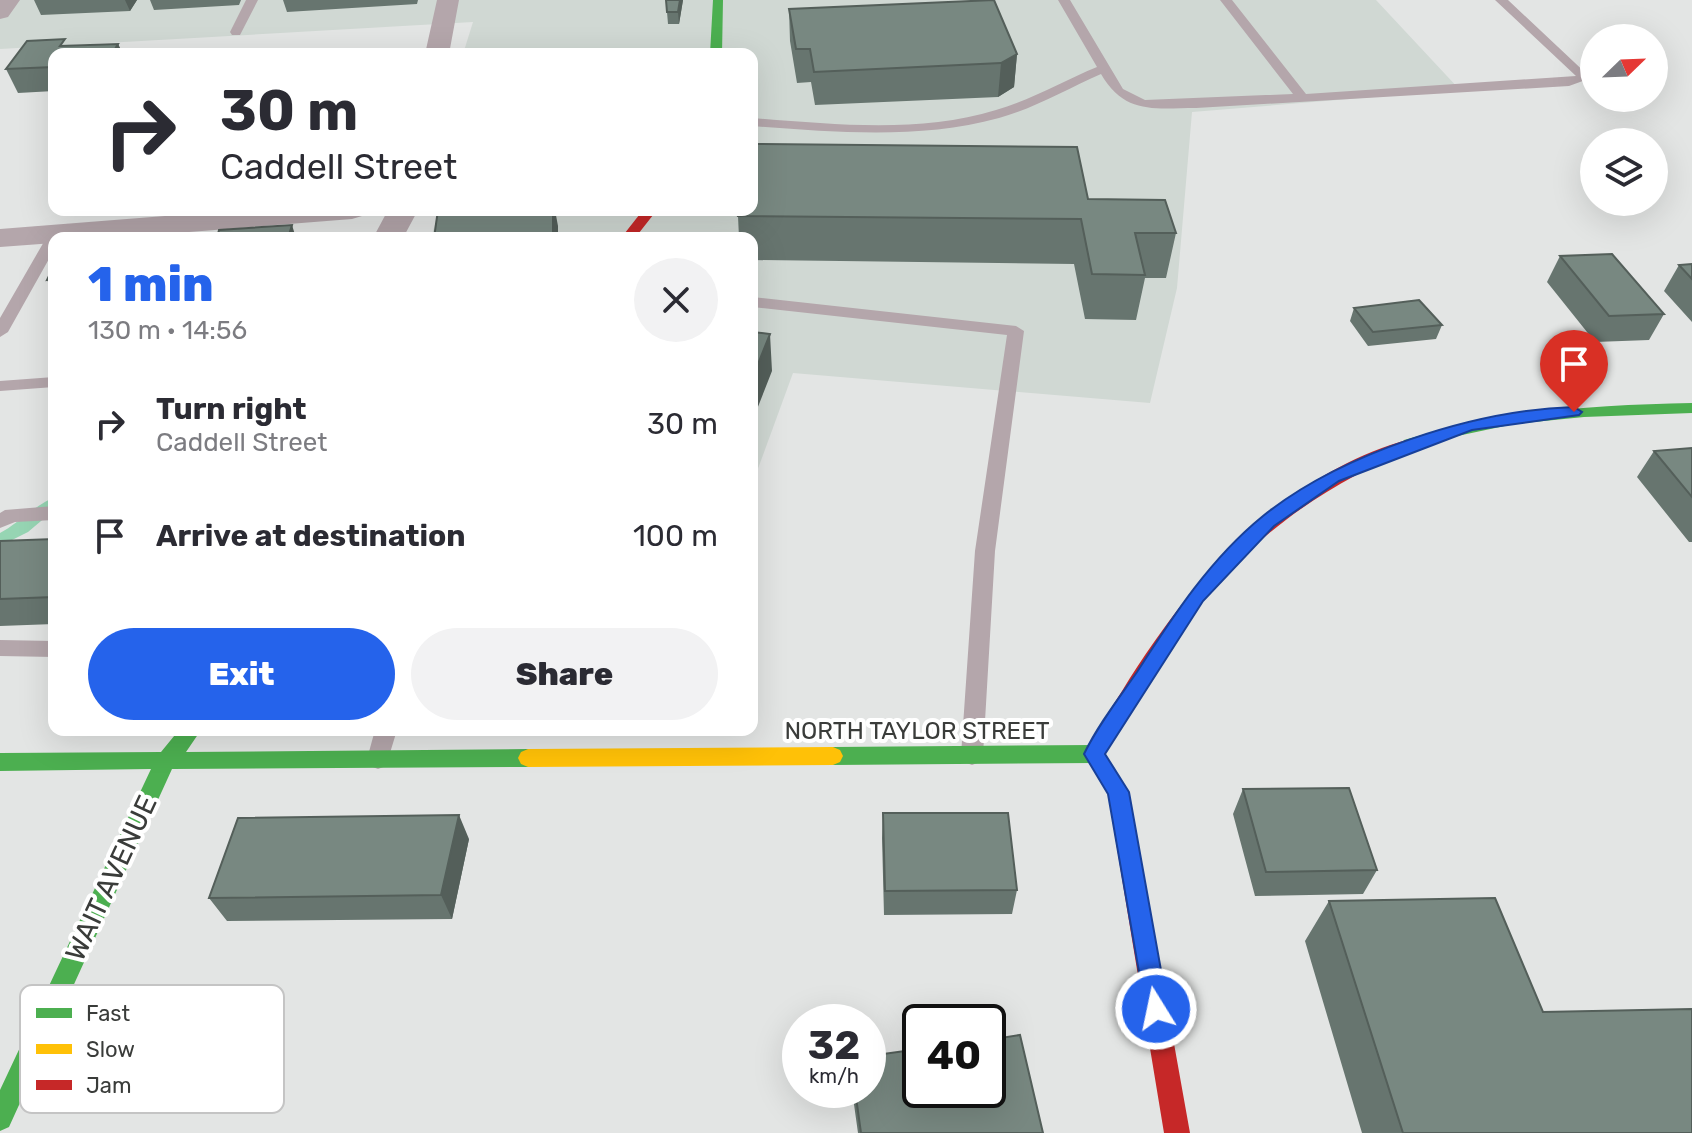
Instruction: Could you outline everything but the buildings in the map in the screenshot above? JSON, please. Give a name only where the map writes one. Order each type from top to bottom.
[{"type":"street","points":[[0,12],[9,0]]},
{"type":"street","points":[[438,48],[448,0]]},
{"type":"street","points":[[716,48],[718,0]]},
{"type":"street","points":[[69,232],[275,216]]},
{"type":"street","points":[[633,232],[645,216]]},
{"type":"street","points":[[0,238],[48,234]]},
{"type":"street","points":[[1177,1133],[1118,792],[1094,754],[1196,596],[1268,521],[1333,477],[1469,426],[1544,413],[1692,408]]},
{"type":"street","name":"WAIT AVENUE","points":[[62,985],[164,764],[186,736]]},
{"type":"street","name":"NORTH TAYLOR STREET","points":[[0,762],[164,764],[378,759],[1094,754]]},
{"type":"street","name":"WAIT AVENUE","points":[[0,1118],[20,1075]]},
{"type":"lane","points":[[236,32],[252,0]]},
{"type":"lane","points":[[1064,0],[1101,70],[1118,92],[1143,104],[1303,98],[1569,82],[1585,78],[1501,0]]},
{"type":"lane","points":[[1226,0],[1303,98]]},
{"type":"lane","points":[[758,122],[870,131],[935,126],[997,115],[1101,70]]},
{"type":"lane","points":[[0,332],[48,247]]},
{"type":"lane","points":[[758,303],[1016,331],[985,551],[972,755]]},
{"type":"lane","points":[[0,386],[48,382]]},
{"type":"lane","points":[[0,521],[12,515],[48,513]]},
{"type":"lane","points":[[0,648],[48,649]]},
{"type":"lane","points":[[378,759],[384,736]]},
{"type":"shaded area","points":[[0,0],[1376,0],[1460,90],[1192,112],[1177,288],[1150,403],[793,373],[758,469],[758,232],[433,232],[437,216],[758,216],[758,48],[465,48],[473,22],[0,49]]},
{"type":"waterway","points":[[0,540],[23,528],[48,507]]},
{"type":"traffic: fast","points":[[716,48],[718,0]]},
{"type":"traffic: fast","points":[[1410,444],[1445,433],[1514,419],[1584,412],[1692,408]]},
{"type":"traffic: fast","points":[[62,985],[164,764],[186,736]]},
{"type":"traffic: fast","points":[[833,756],[1094,754]]},
{"type":"traffic: fast","points":[[0,762],[528,758]]},
{"type":"traffic: fast","points":[[0,1118],[20,1075]]},
{"type":"traffic: slow","points":[[528,758],[833,756]]},
{"type":"traffic: jam","points":[[633,232],[645,216]]},
{"type":"traffic: jam","points":[[1094,754],[1179,618],[1238,550],[1319,488],[1379,456],[1410,444]]},
{"type":"traffic: jam","points":[[1094,754],[1118,792],[1177,1133]]},
{"type":"route","points":[[1156,1009],[1118,792],[1094,754],[1196,596],[1268,521],[1333,477],[1469,426],[1544,413],[1574,412]]}]
